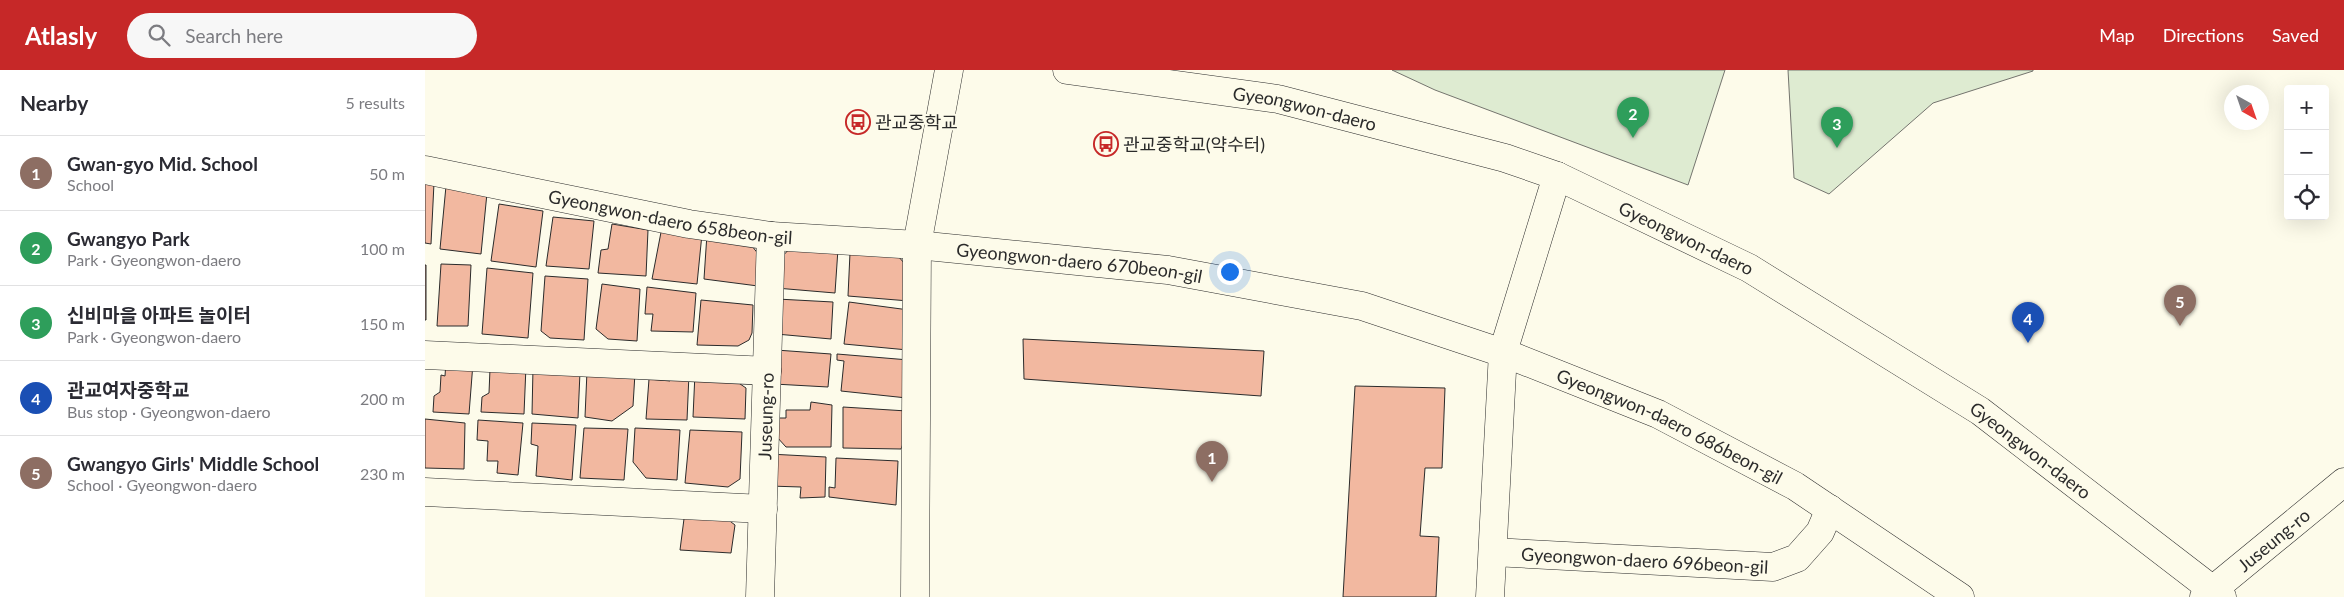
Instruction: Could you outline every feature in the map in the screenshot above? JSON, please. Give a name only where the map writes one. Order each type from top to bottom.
[{"type":"main road","points":[[915,597],[917,245],[949,70]]},
{"type":"main road","name":"Gyeongwon-daero","points":[[1067,70],[1278,99],[1505,158],[1557,176],[1749,268],[1980,410],[2213,594]]},
{"type":"main road","name":"Gyeongwon-daero 658beon-gil","points":[[425,170],[689,224],[771,236],[917,245]]},
{"type":"main road","points":[[1490,597],[1503,352],[1557,176]]},
{"type":"main road","name":"Juseung-ro","points":[[760,597],[771,236]]},
{"type":"main road","name":"Gyeongwon-daero 670beon-gil","points":[[917,245],[1168,270],[1362,306],[1503,352]]},
{"type":"main road","name":"Gyeongwon-daero 686beon-gil","points":[[1503,352],[1658,414],[1795,486],[1830,510]]},
{"type":"main road","points":[[425,355],[767,371]]},
{"type":"main road","name":"Juseung-ro","points":[[2213,594],[2344,482]]},
{"type":"main road","points":[[425,492],[763,509]]},
{"type":"main road","points":[[1830,510],[1959,597]]},
{"type":"main road","name":"Gyeongwon-daero 696beon-gil","points":[[1493,552],[1773,567],[1797,558],[1820,532],[1830,510]]},
{"type":"green space","points":[[1392,70],[1725,70],[1688,185],[1435,90]]},
{"type":"green space","points":[[1788,70],[2033,71],[1933,103],[1829,194],[1794,178]]},
{"type":"building","points":[[425,181],[434,183],[431,244],[425,243]]},
{"type":"building","points":[[446,186],[487,193],[481,254],[440,249]]},
{"type":"building","points":[[499,204],[543,211],[536,267],[491,261]]},
{"type":"building","points":[[553,217],[594,221],[589,269],[546,266]]},
{"type":"building","points":[[612,224],[648,230],[646,276],[598,273],[601,250],[608,249]]},
{"type":"building","points":[[662,227],[702,234],[697,284],[652,279]]},
{"type":"building","points":[[707,234],[752,246],[759,255],[758,286],[704,279]]},
{"type":"building","points":[[793,245],[838,249],[835,293],[776,288],[778,261]]},
{"type":"building","points":[[850,253],[898,256],[911,271],[909,301],[848,296]]},
{"type":"building","points":[[441,264],[471,265],[468,326],[437,326]]},
{"type":"building","points":[[426,265],[426,320],[425,320]]},
{"type":"building","points":[[487,268],[533,273],[528,338],[482,334]]},
{"type":"building","points":[[545,276],[588,279],[584,340],[550,338],[541,331]]},
{"type":"building","points":[[602,284],[640,289],[637,341],[608,339],[596,329]]},
{"type":"building","points":[[647,287],[696,293],[693,332],[651,331],[653,314],[645,314]]},
{"type":"building","points":[[777,299],[833,302],[831,339],[776,334]]},
{"type":"building","points":[[701,300],[753,305],[752,333],[749,340],[738,346],[697,345]]},
{"type":"building","points":[[849,302],[909,310],[908,350],[844,344]]},
{"type":"building","points":[[1023,339],[1264,351],[1261,396],[1024,379]]},
{"type":"building","points":[[776,350],[831,354],[828,387],[774,384]]},
{"type":"building","points":[[837,354],[909,360],[907,398],[841,391],[844,361],[837,360]]},
{"type":"building","points":[[446,361],[473,363],[469,414],[433,412],[434,396],[440,392],[441,375],[445,376]]},
{"type":"building","points":[[526,366],[524,414],[481,412],[482,397],[489,393],[490,369]]},
{"type":"building","points":[[533,368],[580,372],[578,418],[532,414]]},
{"type":"building","points":[[587,371],[635,373],[633,406],[612,421],[585,417]]},
{"type":"building","points":[[670,373],[689,374],[687,420],[646,419],[649,379],[670,381]]},
{"type":"building","points":[[695,373],[727,375],[746,388],[745,419],[693,417]]},
{"type":"building","points":[[1355,386],[1445,388],[1442,468],[1425,468],[1420,536],[1439,537],[1436,597],[1343,597]]},
{"type":"building","points":[[811,402],[832,405],[831,447],[786,447],[776,436],[777,418],[786,418],[786,410],[810,410]]},
{"type":"building","points":[[843,407],[907,411],[909,428],[901,449],[843,448]]},
{"type":"building","points":[[425,419],[465,423],[464,469],[425,468]]},
{"type":"building","points":[[478,420],[523,423],[518,475],[497,473],[498,461],[487,461],[488,441],[477,440]]},
{"type":"building","points":[[532,423],[576,425],[572,480],[536,476],[538,446],[531,444]]},
{"type":"building","points":[[584,428],[628,429],[624,480],[580,478]]},
{"type":"building","points":[[635,428],[680,430],[677,480],[646,478],[633,462]]},
{"type":"building","points":[[690,430],[742,432],[740,479],[728,487],[685,483]]},
{"type":"building","points":[[769,454],[826,457],[825,497],[800,498],[801,487],[769,486]]},
{"type":"building","points":[[836,458],[898,461],[896,505],[829,497],[829,487],[835,488]]},
{"type":"building","points":[[685,511],[718,512],[735,525],[731,553],[680,550]]},
{"type":"place","name":"관교중학교","points":[[858,122]]},
{"type":"place","name":"Gwangyo Park","points":[[1633,138]]},
{"type":"place","name":"관교중학교(약수터)","points":[[1106,144]]},
{"type":"place","name":"신비마을 아파트 놀이터","points":[[1837,148]]},
{"type":"place","name":"Gwangyo Girls' Middle School","points":[[2180,326]]},
{"type":"place","name":"관교여자중학교","points":[[2028,343]]},
{"type":"place","name":"Gwan-gyo Mid. School","points":[[1212,482]]}]
